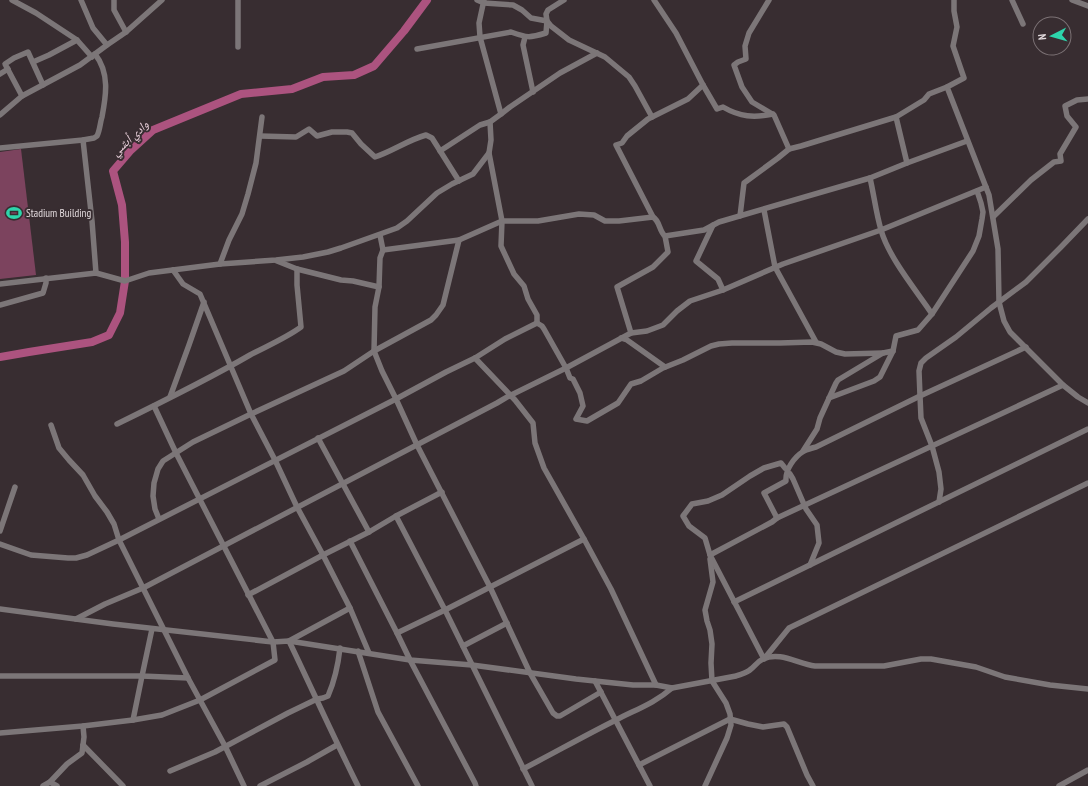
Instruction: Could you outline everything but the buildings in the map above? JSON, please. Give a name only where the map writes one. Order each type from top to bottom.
[{"type":"street","points":[[0,148],[94,138],[97,136],[106,90],[104,70],[101,63],[94,56],[77,40],[36,13],[12,0]]},
{"type":"street","points":[[80,0],[92,28],[107,45]]},
{"type":"street","points":[[114,0],[114,10],[126,32]]},
{"type":"street","points":[[0,114],[22,96],[70,71],[94,56],[126,32],[162,0]]},
{"type":"street","points":[[238,0],[238,47]]},
{"type":"street","points":[[477,0],[513,5],[522,10],[531,18],[547,21],[569,40],[605,57],[628,77],[635,86],[652,117]]},
{"type":"street","points":[[417,49],[511,32],[525,37],[533,37],[546,33],[546,14],[548,10],[564,0]]},
{"type":"street","points":[[769,0],[750,33],[745,46],[746,59],[734,65],[742,88],[747,96],[752,102],[773,114],[789,149]]},
{"type":"street","points":[[1012,0],[1023,24]]},
{"type":"street","points":[[1072,0],[1088,6]]},
{"type":"street","points":[[656,1],[676,33],[717,109],[723,107],[732,112],[754,117],[773,114]]},
{"type":"street","points":[[484,2],[479,23],[480,37],[501,114]]},
{"type":"street","points":[[740,216],[744,183],[789,149],[896,117],[924,100],[929,94],[964,78],[953,46],[957,27],[953,2]]},
{"type":"street","points":[[525,37],[524,45],[533,92]]},
{"type":"street","points":[[33,62],[77,40]]},
{"type":"street","points":[[22,96],[5,64],[6,62],[27,52],[29,53],[43,85]]},
{"type":"street","points":[[440,151],[480,125],[490,122],[560,73],[597,53]]},
{"type":"street","points":[[0,74],[8,69]]},
{"type":"street","points":[[631,333],[617,286],[653,267],[668,252],[665,236],[662,234],[656,219],[653,217],[616,145],[622,143],[628,136],[652,117],[688,99],[703,85]]},
{"type":"street","points":[[947,87],[967,142],[989,195],[998,249],[999,302],[1004,320],[1010,332],[1063,386],[1088,402]]},
{"type":"street","points":[[993,217],[1031,180],[1054,162],[1061,161],[1060,154],[1076,127],[1067,116],[1066,106],[1077,100],[1088,99]]},
{"type":"street","points":[[220,264],[229,240],[242,214],[256,163],[262,117]]},
{"type":"street","points":[[896,117],[907,163]]},
{"type":"street","points":[[490,122],[491,140],[489,153],[502,221],[501,246],[514,274],[524,286],[528,299],[537,315],[537,323]]},
{"type":"street","points":[[260,136],[296,137],[309,129],[317,136],[332,132],[347,132],[352,133],[375,157],[426,135],[432,138],[459,181]]},
{"type":"street","points":[[83,140],[96,273]]},
{"type":"street","points":[[665,236],[704,230],[719,222],[870,178],[967,142]]},
{"type":"street","points":[[0,284],[96,273],[125,281],[149,272],[303,257],[328,252],[397,228],[407,221],[437,193],[473,174],[489,153]]},
{"type":"street","points":[[870,178],[881,230],[886,244],[896,262],[932,314]]},
{"type":"street","points":[[76,619],[105,604],[143,588],[631,333],[647,331],[664,325],[677,311],[690,301],[724,290],[775,267],[881,230],[986,187]]},
{"type":"street","points":[[829,398],[878,379],[893,351],[896,336],[918,330],[932,314],[973,251],[979,236],[983,212],[977,191]]},
{"type":"street","points":[[764,210],[775,267],[816,342]]},
{"type":"street","points":[[383,250],[460,240],[502,221],[538,221],[579,214],[594,215],[605,221],[653,217]]},
{"type":"street","points":[[939,502],[941,489],[939,472],[932,446],[920,418],[919,372],[921,363],[1026,282],[1088,219]]},
{"type":"street","points":[[713,225],[696,261],[718,279],[724,290]]},
{"type":"street","points":[[380,235],[383,250],[380,258],[374,351],[417,445],[490,587],[530,672],[553,713],[560,716],[601,692]]},
{"type":"street","points":[[159,519],[155,509],[153,496],[154,483],[158,469],[163,461],[193,442],[344,371],[374,351],[431,320],[443,305],[460,240]]},
{"type":"street","points":[[276,260],[297,269],[341,280],[379,287]]},
{"type":"street","points":[[117,424],[289,335],[301,327],[297,269]]},
{"type":"street","points":[[173,270],[183,284],[200,294],[251,414],[297,507],[350,608],[368,653]]},
{"type":"street","points":[[0,305],[43,293],[46,278]]},
{"type":"street","points":[[170,397],[204,302]]},
{"type":"street","points":[[0,544],[31,555],[76,558],[87,555],[396,399],[475,358],[505,339],[537,323]]},
{"type":"street","points":[[537,323],[544,328],[570,378],[573,379],[580,393],[583,406],[576,420],[587,421],[618,403],[631,384],[641,381],[664,367],[683,360],[711,346],[719,344],[816,342],[836,352],[845,354],[883,353],[893,351]]},
{"type":"street","points":[[621,338],[627,340],[664,367]]},
{"type":"street","points":[[803,452],[1026,347]]},
{"type":"street","points":[[777,518],[764,492],[786,481],[789,467],[803,452],[817,429],[820,418],[838,380],[883,353]]},
{"type":"street","points":[[475,358],[509,396],[515,400],[533,423],[535,443],[544,468],[617,602],[656,685]]},
{"type":"street","points":[[710,555],[777,518],[804,505],[1063,386]]},
{"type":"street","points":[[0,733],[83,726],[162,715],[200,700],[275,660],[273,642],[176,453],[154,406]]},
{"type":"street","points":[[51,425],[59,448],[83,475],[114,524],[119,540],[244,786]]},
{"type":"street","points":[[734,602],[1088,429]]},
{"type":"street","points":[[318,438],[369,532]]},
{"type":"street","points":[[705,786],[727,738],[731,724],[730,714],[726,702],[712,681],[712,644],[705,610],[713,582],[710,555],[705,538],[689,526],[683,516],[692,504],[708,501],[722,495],[764,468],[781,463],[785,468]]},
{"type":"street","points":[[790,474],[804,505],[817,525],[819,544],[810,565]]},
{"type":"street","points":[[764,659],[789,628],[1088,483]]},
{"type":"street","points":[[0,531],[15,487]]},
{"type":"street","points":[[248,595],[442,492]]},
{"type":"street","points":[[396,516],[445,610],[532,786]]},
{"type":"street","points":[[397,633],[584,539]]},
{"type":"street","points":[[350,541],[476,786]]},
{"type":"street","points":[[710,555],[764,659]]},
{"type":"street","points":[[289,641],[350,608]]},
{"type":"street","points":[[0,609],[152,629],[273,642],[289,641],[410,660],[472,665],[595,681],[633,685],[656,685],[672,688],[736,676],[745,673],[756,663],[771,657],[790,658],[809,666],[884,666],[921,659],[932,659],[976,667],[1005,677],[1050,685],[1088,689]]},
{"type":"street","points":[[463,646],[507,623]]},
{"type":"street","points":[[133,720],[152,629]]},
{"type":"street","points":[[289,641],[337,745],[358,786]]},
{"type":"street","points":[[170,771],[215,752],[288,713],[317,699],[328,696],[338,663],[340,648]]},
{"type":"street","points":[[358,651],[378,712],[418,786]]},
{"type":"street","points":[[0,676],[142,676],[188,678]]},
{"type":"street","points":[[595,681],[650,786]]},
{"type":"street","points":[[523,769],[656,700],[672,688]]},
{"type":"street","points":[[639,765],[730,719],[763,727],[784,724],[787,727],[813,786]]},
{"type":"street","points":[[43,786],[50,782],[67,764],[82,753],[84,737],[83,726]]},
{"type":"street","points":[[83,744],[123,786]]},
{"type":"street","points":[[260,786],[337,745]]},
{"type":"street","points":[[1059,786],[1088,770]]},
{"type":"street","points":[[50,782],[57,786]]},
{"type":"shaded area","name":"Stadium Building","points":[[21,149],[36,275],[0,279],[0,152]]},
{"type":"waterway","name":"وادي أبشي","points":[[0,357],[92,342],[109,335],[120,313],[125,281],[125,242],[122,205],[113,171],[131,150],[153,130],[241,94],[292,89],[323,77],[354,75],[374,66],[404,31],[427,0]]},
{"type":"place","name":"Stadium Building","points":[[14,213]]}]
